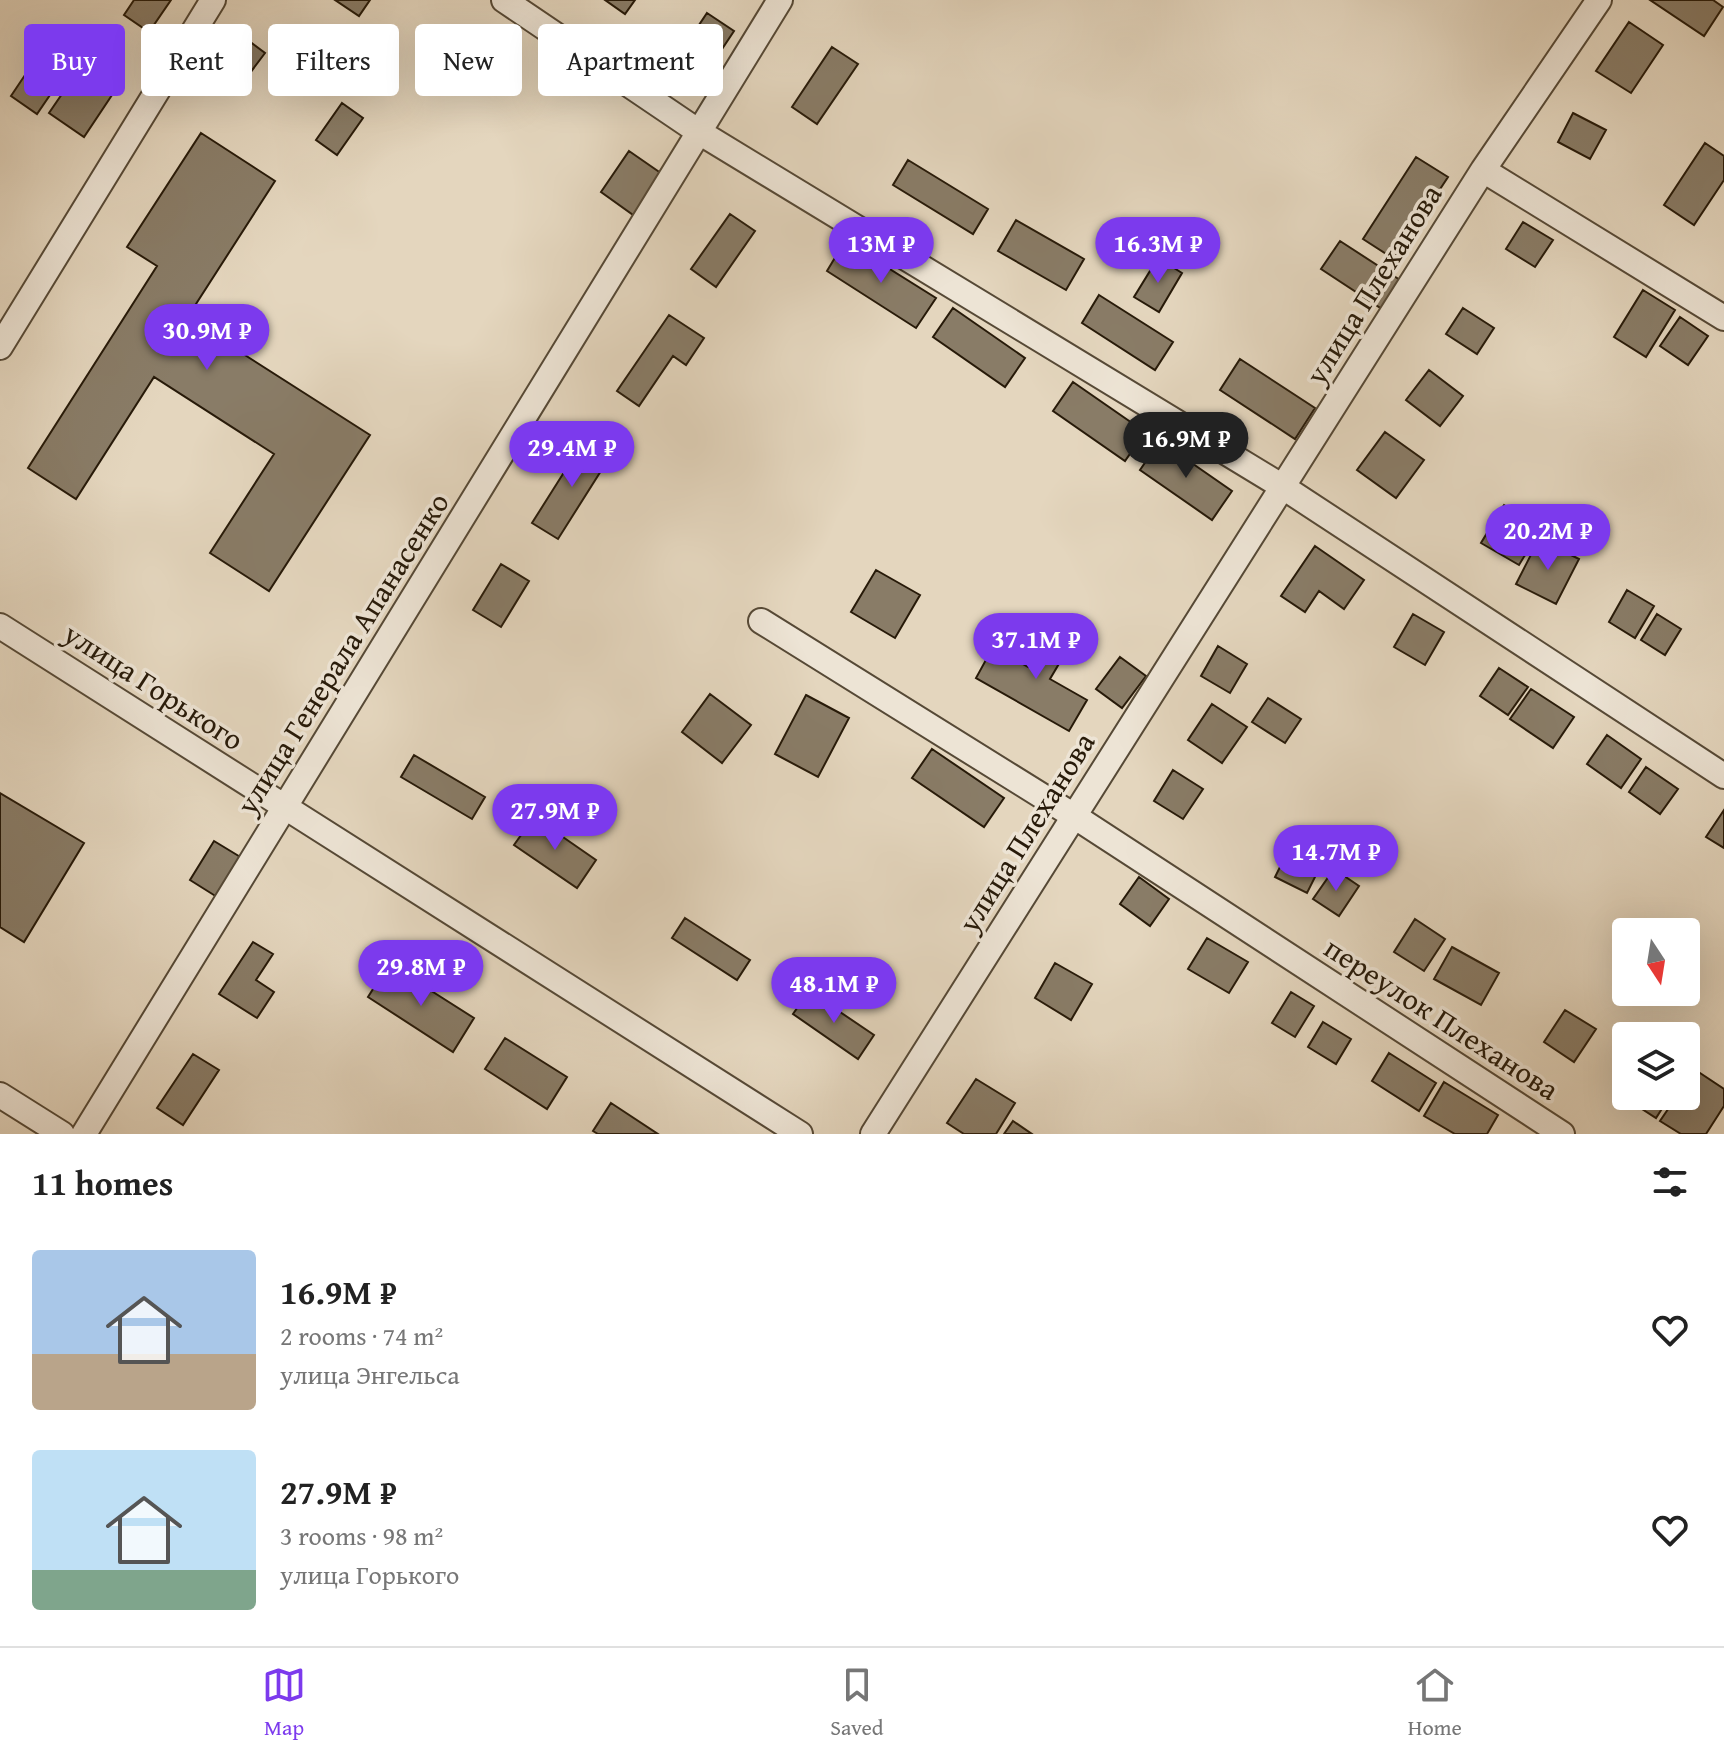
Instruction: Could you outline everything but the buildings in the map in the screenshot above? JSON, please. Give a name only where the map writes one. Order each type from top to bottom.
[{"type":"street","points":[[0,347],[213,0]]},
{"type":"street","points":[[504,0],[699,132],[1283,487],[1724,776]]},
{"type":"street","name":"улица Генерала Апанасенко","points":[[84,1134],[780,0]]},
{"type":"street","name":"улица Плеханова","points":[[873,1134],[1483,170],[1599,0]]},
{"type":"street","points":[[1483,170],[1724,318]]},
{"type":"street","name":"переулок Плеханова","points":[[761,621],[1074,816],[1562,1134]]},
{"type":"street","name":"улица Горького","points":[[0,626],[800,1134]]},
{"type":"street","points":[[0,1095],[62,1134]]}]
